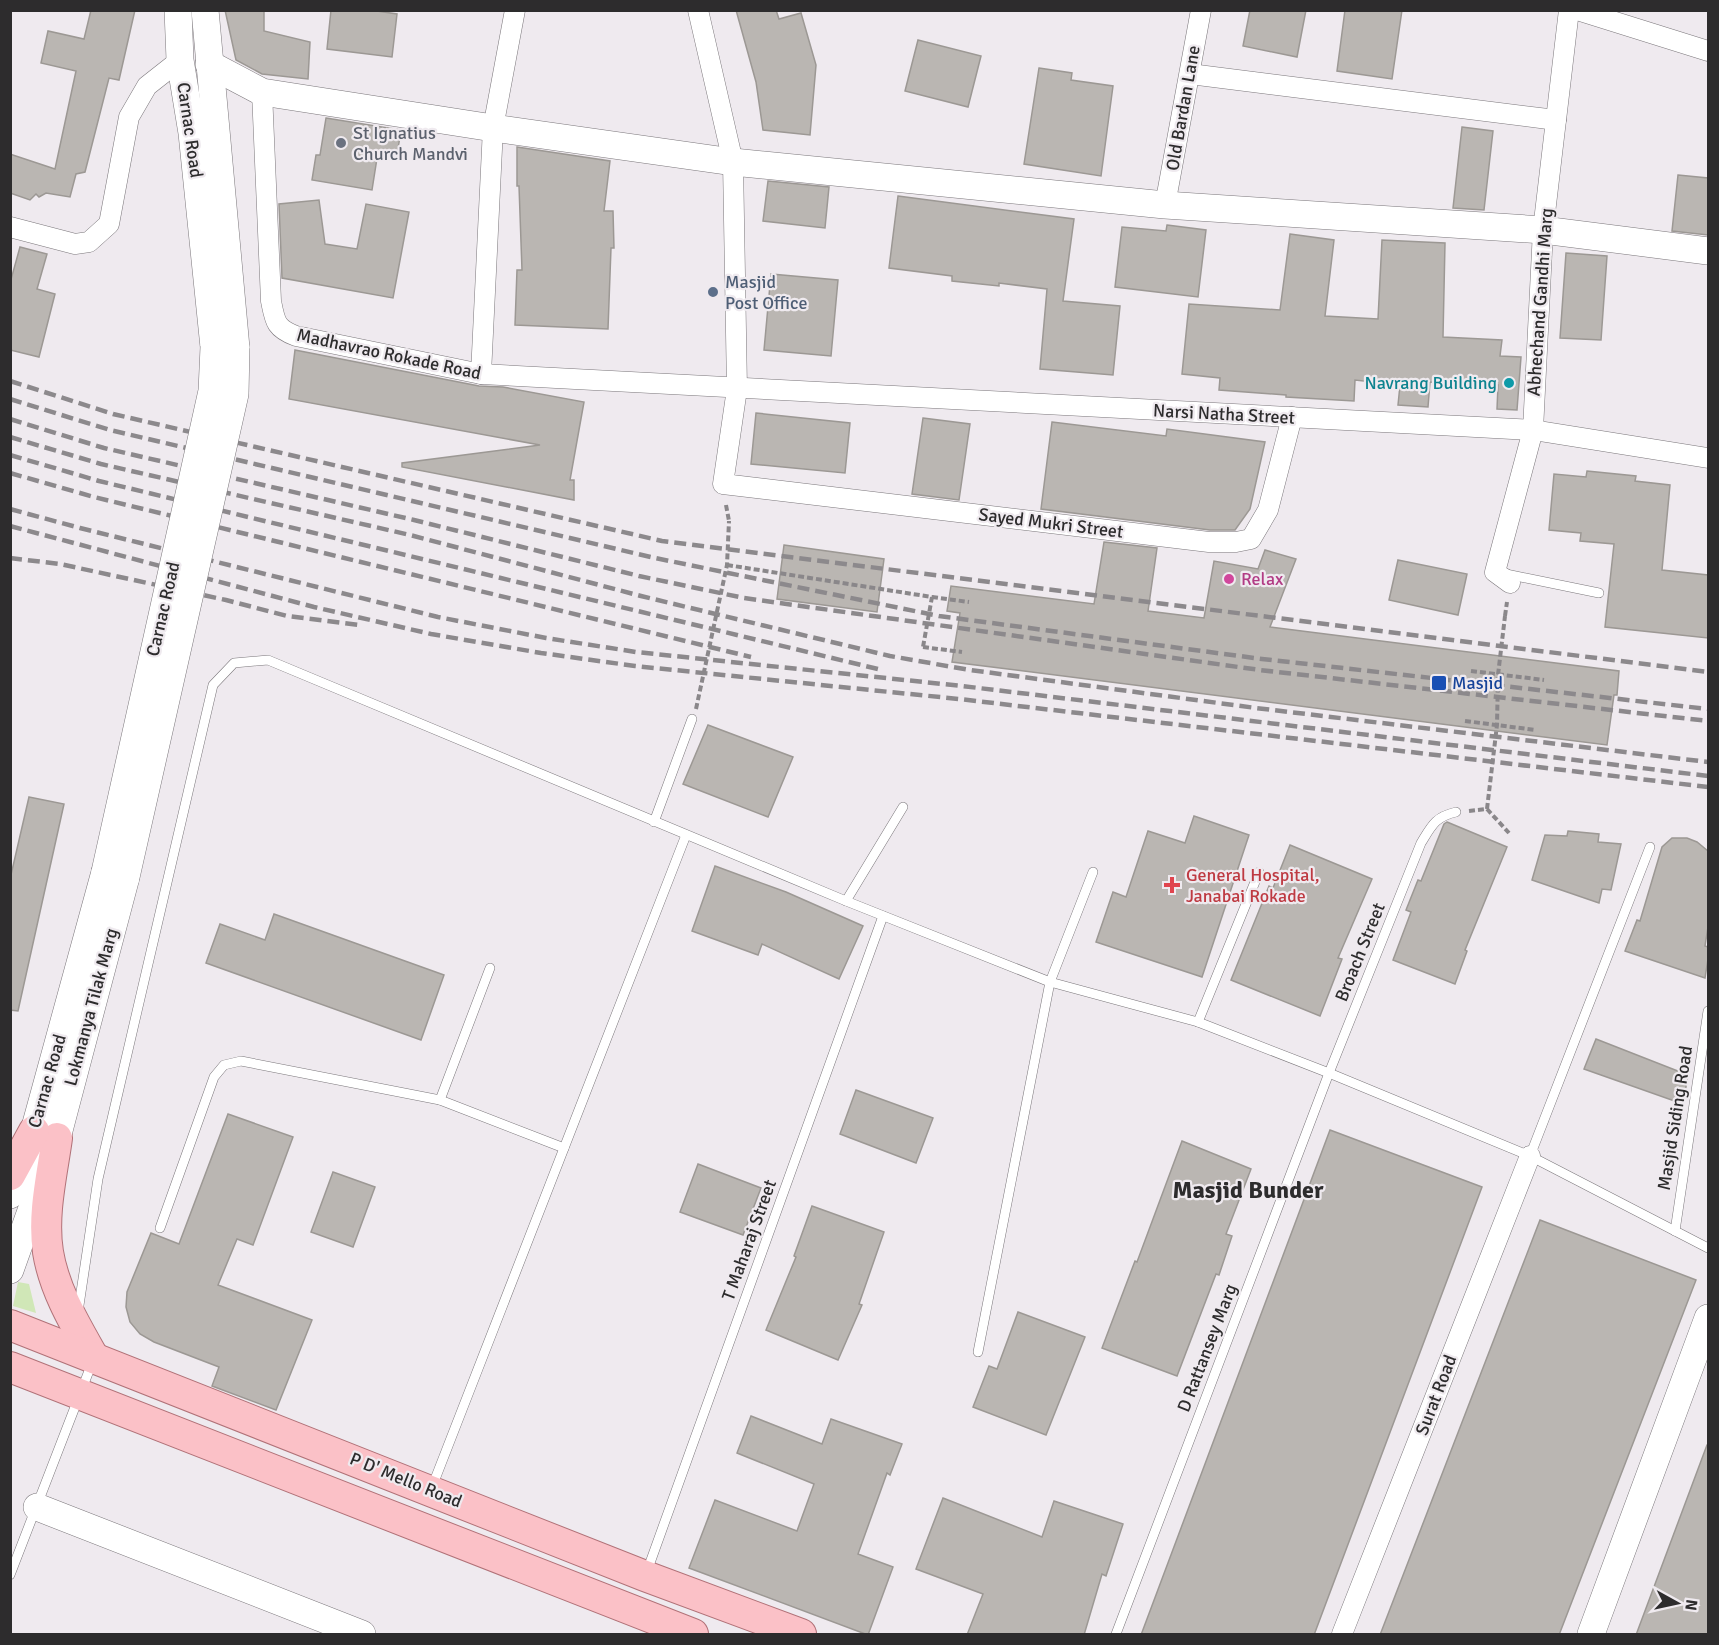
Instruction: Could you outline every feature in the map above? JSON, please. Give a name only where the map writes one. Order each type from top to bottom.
[{"type":"main road","points":[[46,1134],[48,1252],[58,1286],[94,1358]]},
{"type":"main road","points":[[10,1175],[46,1134]]},
{"type":"main road","name":"P D' Mello Road","points":[[10,1325],[645,1576],[801,1635]]},
{"type":"main road","points":[[10,1366],[693,1635]]},
{"type":"street","name":"Carnac Road","points":[[178,10],[180,60],[225,348]]},
{"type":"street","name":"Carnac Road","points":[[10,1270],[115,874],[212,391],[225,348],[205,10]]},
{"type":"street","points":[[481,374],[493,128],[515,10]]},
{"type":"street","points":[[698,10],[733,162],[737,388]]},
{"type":"street","name":"Old Bardan Lane","points":[[1165,205],[1201,10]]},
{"type":"street","name":"Abhechand Gandhi Marg","points":[[1502,578],[1533,430],[1543,230],[1569,10]]},
{"type":"street","points":[[1577,10],[1708,51]]},
{"type":"street","points":[[10,227],[75,244],[89,242],[109,224],[129,117],[147,86],[180,60]]},
{"type":"street","points":[[209,64],[262,92],[733,162],[1165,205],[1543,230],[1708,250]]},
{"type":"street","points":[[1190,74],[1556,120]]},
{"type":"street","name":"Madhavrao Rokade Road","points":[[262,92],[271,301],[275,322],[284,332],[481,374],[737,388]]},
{"type":"street","name":"Narsi Natha Street","points":[[737,388],[1533,430],[1708,458]]},
{"type":"street","name":"Sayed Mukri Street","points":[[737,388],[723,484],[1197,541],[1236,542],[1251,539],[1268,510],[1292,417]]},
{"type":"street","name":"Carnac Road","points":[[10,1196],[46,1134]]},
{"type":"street","name":"Surat Road","points":[[1342,1635],[1530,1156]]},
{"type":"street","points":[[1591,1635],[1708,1318]]},
{"type":"street","points":[[37,1507],[362,1635]]},
{"type":"lane","points":[[1502,578],[1599,593]]},
{"type":"lane","points":[[76,1326],[98,1179],[213,684],[234,663],[268,660],[654,822],[1050,982],[1198,1022],[1329,1073],[1530,1156],[1708,1248]]},
{"type":"lane","points":[[654,822],[692,719]]},
{"type":"lane","points":[[846,901],[903,807]]},
{"type":"lane","name":"Broach Street","points":[[1329,1073],[1421,843],[1434,822],[1444,815],[1456,812]]},
{"type":"lane","points":[[431,1490],[686,835]]},
{"type":"lane","points":[[1530,1156],[1650,846]]},
{"type":"lane","points":[[978,1352],[1050,982],[1093,872]]},
{"type":"lane","points":[[1198,1022],[1259,872]]},
{"type":"lane","name":"T Maharaj Street","points":[[645,1576],[883,916]]},
{"type":"lane","points":[[440,1100],[490,968]]},
{"type":"lane","name":"Masjid Siding Road","points":[[1675,1231],[1708,1011]]},
{"type":"lane","points":[[160,1228],[214,1077],[224,1065],[241,1061],[440,1100],[564,1148]]},
{"type":"lane","name":"D Rattansey Marg","points":[[1116,1635],[1329,1073]]},
{"type":"lane","points":[[10,1575],[94,1358]]},
{"type":"path","points":[[696,709],[727,565],[729,521]]},
{"type":"path","points":[[727,565],[969,602]]},
{"type":"path","points":[[932,597],[923,647],[962,652]]},
{"type":"path","points":[[1505,616],[1498,675],[1497,725],[1487,809],[1509,833]]},
{"type":"path","points":[[1471,671],[1544,680]]},
{"type":"path","points":[[1465,721],[1536,730]]},
{"type":"green space","points":[[18,1282],[29,1284],[36,1313],[13,1306]]},
{"type":"building","points":[[91,10],[135,10],[119,80],[109,78],[85,172],[76,174],[70,197],[46,193],[39,197],[36,194],[30,200],[10,193],[10,154],[55,169],[76,71],[41,63],[48,31],[84,39]]},
{"type":"building","points":[[225,10],[264,10],[264,31],[310,42],[308,79],[262,74],[236,60]]},
{"type":"building","points":[[331,10],[370,10],[397,14],[392,57],[327,49]]},
{"type":"building","points":[[736,10],[776,10],[779,19],[801,13],[816,65],[810,135],[763,130],[756,82]]},
{"type":"building","points":[[1250,10],[1306,10],[1297,57],[1243,46]]},
{"type":"building","points":[[1345,10],[1402,10],[1392,79],[1337,71]]},
{"type":"building","points":[[918,40],[981,56],[968,107],[905,91]]},
{"type":"building","points":[[1039,68],[1072,73],[1071,80],[1113,86],[1101,176],[1024,164]]},
{"type":"building","points":[[326,118],[401,130],[397,155],[378,152],[372,190],[312,180],[316,155],[320,155]]},
{"type":"building","points":[[1462,127],[1493,131],[1484,210],[1453,208]]},
{"type":"building","points":[[517,147],[610,161],[604,211],[613,211],[614,248],[611,248],[608,329],[515,325],[517,270],[522,270]]},
{"type":"building","points":[[1678,175],[1708,178],[1708,235],[1672,231]]},
{"type":"building","points":[[768,181],[829,187],[825,228],[763,221]]},
{"type":"building","points":[[898,196],[1074,219],[1063,301],[1120,306],[1113,375],[1040,369],[1047,289],[999,283],[999,286],[952,281],[952,276],[889,268]]},
{"type":"building","points":[[319,200],[325,244],[357,249],[366,204],[409,212],[393,298],[282,278],[279,204]]},
{"type":"building","points":[[1167,225],[1206,230],[1198,297],[1115,287],[1122,227],[1166,231]]},
{"type":"building","points":[[1290,234],[1334,240],[1325,316],[1378,319],[1382,240],[1445,243],[1443,337],[1502,340],[1500,356],[1521,357],[1517,410],[1497,409],[1498,385],[1430,382],[1428,407],[1398,405],[1400,385],[1355,380],[1354,401],[1219,390],[1220,378],[1182,374],[1189,304],[1280,310]]},
{"type":"building","points":[[20,247],[47,254],[37,289],[55,294],[39,357],[10,350],[10,283]]},
{"type":"building","points":[[1566,253],[1607,256],[1601,340],[1560,338]]},
{"type":"building","points":[[771,274],[838,280],[831,356],[764,350]]},
{"type":"building","points":[[295,350],[479,386],[503,387],[584,402],[570,480],[574,480],[574,500],[402,467],[402,463],[540,445],[289,399]]},
{"type":"building","points":[[756,413],[850,423],[845,473],[751,464]]},
{"type":"building","points":[[923,418],[970,424],[959,500],[912,494]]},
{"type":"building","points":[[1052,422],[1166,436],[1167,429],[1265,442],[1250,509],[1235,530],[1210,530],[1041,509]]},
{"type":"building","points":[[1587,471],[1636,476],[1635,481],[1670,485],[1662,570],[1708,575],[1708,638],[1605,627],[1614,544],[1580,541],[1581,533],[1549,530],[1554,474],[1586,477]]},
{"type":"building","points":[[1104,542],[1157,548],[1148,611],[1204,618],[1214,561],[1258,569],[1265,550],[1296,559],[1270,627],[1619,671],[1617,695],[1614,695],[1607,745],[952,662],[960,613],[947,611],[951,586],[1094,604]]},
{"type":"building","points":[[784,545],[884,559],[877,612],[777,599]]},
{"type":"building","points":[[1398,560],[1467,574],[1458,615],[1389,600]]},
{"type":"building","points":[[708,725],[793,757],[768,817],[683,784]]},
{"type":"building","points":[[29,797],[64,804],[18,1011],[10,1010],[10,879]]},
{"type":"building","points":[[1194,816],[1249,835],[1202,977],[1096,942],[1113,892],[1126,897],[1148,831],[1185,843]]},
{"type":"building","points":[[1447,822],[1507,847],[1465,950],[1467,951],[1455,984],[1393,960],[1411,912],[1406,910],[1418,880],[1421,881],[1444,824]]},
{"type":"building","points":[[1568,831],[1599,834],[1598,842],[1621,844],[1611,890],[1602,889],[1599,903],[1532,880],[1545,835],[1567,836]]},
{"type":"building","points":[[1672,838],[1687,838],[1697,842],[1708,851],[1708,927],[1705,946],[1708,947],[1708,959],[1705,978],[1625,951],[1637,920],[1640,921],[1662,847]]},
{"type":"building","points":[[1290,845],[1372,879],[1338,958],[1342,959],[1320,1016],[1231,980],[1269,886],[1273,888]]},
{"type":"building","points":[[715,866],[786,892],[863,926],[839,979],[762,944],[758,955],[692,931]]},
{"type":"building","points":[[274,914],[444,975],[421,1040],[206,963],[220,924],[265,940]]},
{"type":"building","points":[[1596,1039],[1688,1075],[1683,1104],[1584,1069]]},
{"type":"building","points":[[856,1090],[933,1118],[916,1163],[840,1134]]},
{"type":"building","points":[[228,1114],[293,1137],[253,1245],[237,1239],[218,1285],[312,1320],[276,1410],[212,1386],[219,1367],[154,1342],[140,1334],[130,1322],[126,1307],[127,1292],[151,1233],[179,1244]]},
{"type":"building","points":[[1330,1130],[1482,1187],[1314,1635],[1141,1635]]},
{"type":"building","points":[[1182,1141],[1251,1169],[1226,1234],[1232,1236],[1219,1275],[1216,1274],[1177,1376],[1102,1348]]},
{"type":"building","points":[[698,1164],[761,1188],[743,1235],[680,1212]]},
{"type":"building","points":[[333,1172],[375,1187],[353,1247],[311,1232]]},
{"type":"building","points":[[812,1206],[884,1232],[859,1304],[862,1305],[838,1360],[766,1330],[796,1257],[794,1256]]},
{"type":"building","points":[[1540,1220],[1696,1280],[1559,1635],[1380,1635]]},
{"type":"building","points":[[1018,1312],[1085,1337],[1046,1435],[973,1407],[989,1366],[997,1369]]},
{"type":"building","points":[[751,1416],[822,1444],[831,1419],[902,1444],[890,1475],[887,1473],[858,1554],[893,1567],[868,1635],[689,1568],[715,1500],[797,1531],[814,1484],[737,1453]]},
{"type":"building","points":[[1707,1445],[1708,1635],[1636,1635]]},
{"type":"building","points":[[943,1498],[1042,1537],[1054,1501],[1123,1524],[1106,1576],[1102,1574],[1084,1635],[967,1635],[983,1594],[916,1569]]},
{"type":"railway","points":[[10,381],[113,414],[662,541],[1708,672]]},
{"type":"railway","points":[[10,399],[110,430],[655,558],[939,616],[1262,659],[1708,709]]},
{"type":"railway","points":[[10,419],[104,448],[414,520],[639,576],[744,598],[1260,670],[1708,721]]},
{"type":"railway","points":[[10,437],[101,464],[410,535],[641,596],[890,656],[970,670],[1256,708],[1708,762]]},
{"type":"railway","points":[[10,455],[99,481],[882,670]]},
{"type":"railway","points":[[10,473],[94,497],[751,657]]},
{"type":"railway","points":[[10,509],[438,617],[546,638],[636,652],[962,686],[1708,776]]},
{"type":"railway","points":[[10,526],[314,607],[431,634],[541,653],[635,666],[959,699],[1708,787]]},
{"type":"railway","points":[[10,558],[60,564],[226,600],[287,616],[360,625]]},
{"type":"place","name":"St Ignatius Church Mandvi","points":[[341,143]]},
{"type":"place","name":"Masjid Post Office","points":[[713,292]]},
{"type":"place","name":"Navrang Building","points":[[1509,383]]},
{"type":"place","name":"Relax","points":[[1229,579]]},
{"type":"place","name":"Masjid","points":[[1439,683]]},
{"type":"place","name":"General Hospital, Janabai Rokade","points":[[1172,885]]},
{"type":"district","name":"Masjid Bunder","points":[[1248,1190]]}]
